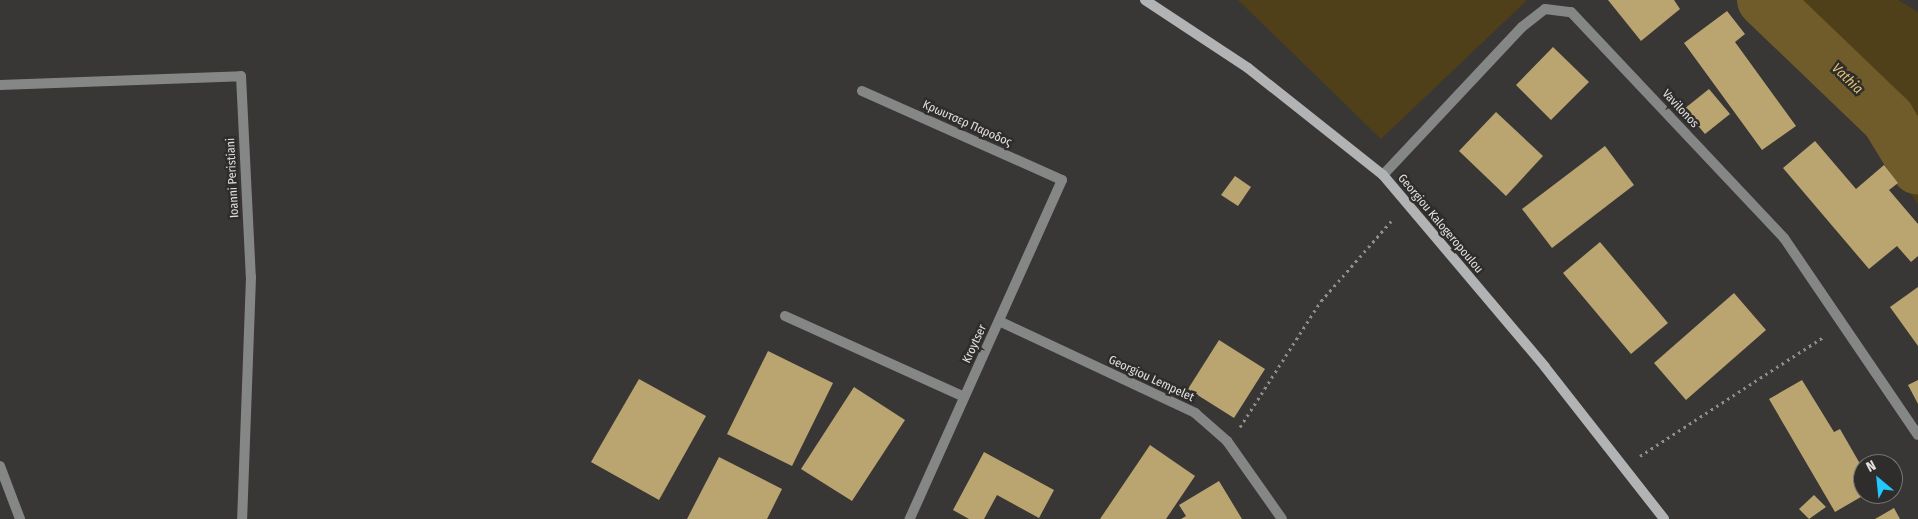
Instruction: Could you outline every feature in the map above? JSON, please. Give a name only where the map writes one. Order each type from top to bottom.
[{"type":"street","name":"Georgiou Kalogeropoulou","points":[[1145,0],[1248,68],[1383,175],[1624,467],[1664,519]]},
{"type":"street","name":"Vavilonos","points":[[1383,175],[1522,27],[1544,9],[1571,12],[1784,238],[1918,435]]},
{"type":"street","name":"Ioanni Peristiani","points":[[0,85],[241,76],[250,277],[242,519]]},
{"type":"street","name":"Κρωυτσερ Παροδος","points":[[862,91],[1062,180]]},
{"type":"street","name":"Kroytser","points":[[910,519],[1062,180]]},
{"type":"street","points":[[785,316],[964,396]]},
{"type":"street","name":"Georgiou Lempelet","points":[[999,321],[1194,414],[1229,444],[1282,519]]},
{"type":"street","points":[[0,466],[20,519]]},
{"type":"path","points":[[1229,444],[1321,301],[1356,256],[1408,205]]},
{"type":"path","points":[[1624,467],[1843,325]]},
{"type":"shaded area","points":[[1238,0],[1527,0],[1381,139]]},
{"type":"shaded area","points":[[1740,0],[1898,0],[1918,12],[1918,204],[1816,64]]},
{"type":"building","points":[[1608,0],[1674,0],[1680,9],[1641,41]]},
{"type":"building","points":[[1727,11],[1745,34],[1735,42],[1796,126],[1762,150],[1684,43]]},
{"type":"building","points":[[1553,47],[1589,82],[1551,120],[1516,85]]},
{"type":"building","points":[[1709,89],[1730,114],[1705,134],[1684,109]]},
{"type":"building","points":[[1496,112],[1543,156],[1506,196],[1459,151]]},
{"type":"building","points":[[1815,141],[1856,189],[1884,165],[1898,183],[1889,190],[1918,224],[1918,256],[1911,262],[1897,246],[1869,269],[1783,168]]},
{"type":"building","points":[[1605,146],[1634,185],[1552,248],[1522,209]]},
{"type":"building","points":[[1235,176],[1251,187],[1238,206],[1221,195]]},
{"type":"building","points":[[1600,242],[1668,323],[1631,354],[1563,273]]},
{"type":"building","points":[[1918,287],[1918,346],[1890,307]]},
{"type":"building","points":[[1734,293],[1766,330],[1686,400],[1654,363]]},
{"type":"building","points":[[1219,340],[1265,369],[1234,418],[1188,389]]},
{"type":"building","points":[[768,351],[833,383],[792,466],[727,434]]},
{"type":"building","points":[[639,379],[706,416],[659,500],[591,462]]},
{"type":"building","points":[[1802,380],[1834,432],[1840,429],[1854,454],[1853,502],[1835,512],[1769,399]]},
{"type":"building","points":[[1918,380],[1918,404],[1908,385]]},
{"type":"building","points":[[854,387],[905,420],[852,501],[801,469]]},
{"type":"building","points":[[1150,445],[1195,476],[1166,519],[1100,519]]},
{"type":"building","points":[[984,452],[1054,490],[1039,518],[997,495],[984,519],[969,519],[953,510]]},
{"type":"building","points":[[719,457],[782,489],[767,519],[687,519]]},
{"type":"building","points":[[1219,481],[1242,519],[1181,519],[1186,516],[1179,505]]},
{"type":"building","points":[[1814,495],[1826,507],[1809,519],[1799,509]]},
{"type":"building","points":[[1894,508],[1900,519],[1875,519]]},
{"type":"waterway","name":"Vathia","points":[[1764,0],[1888,119],[1918,168]]}]
